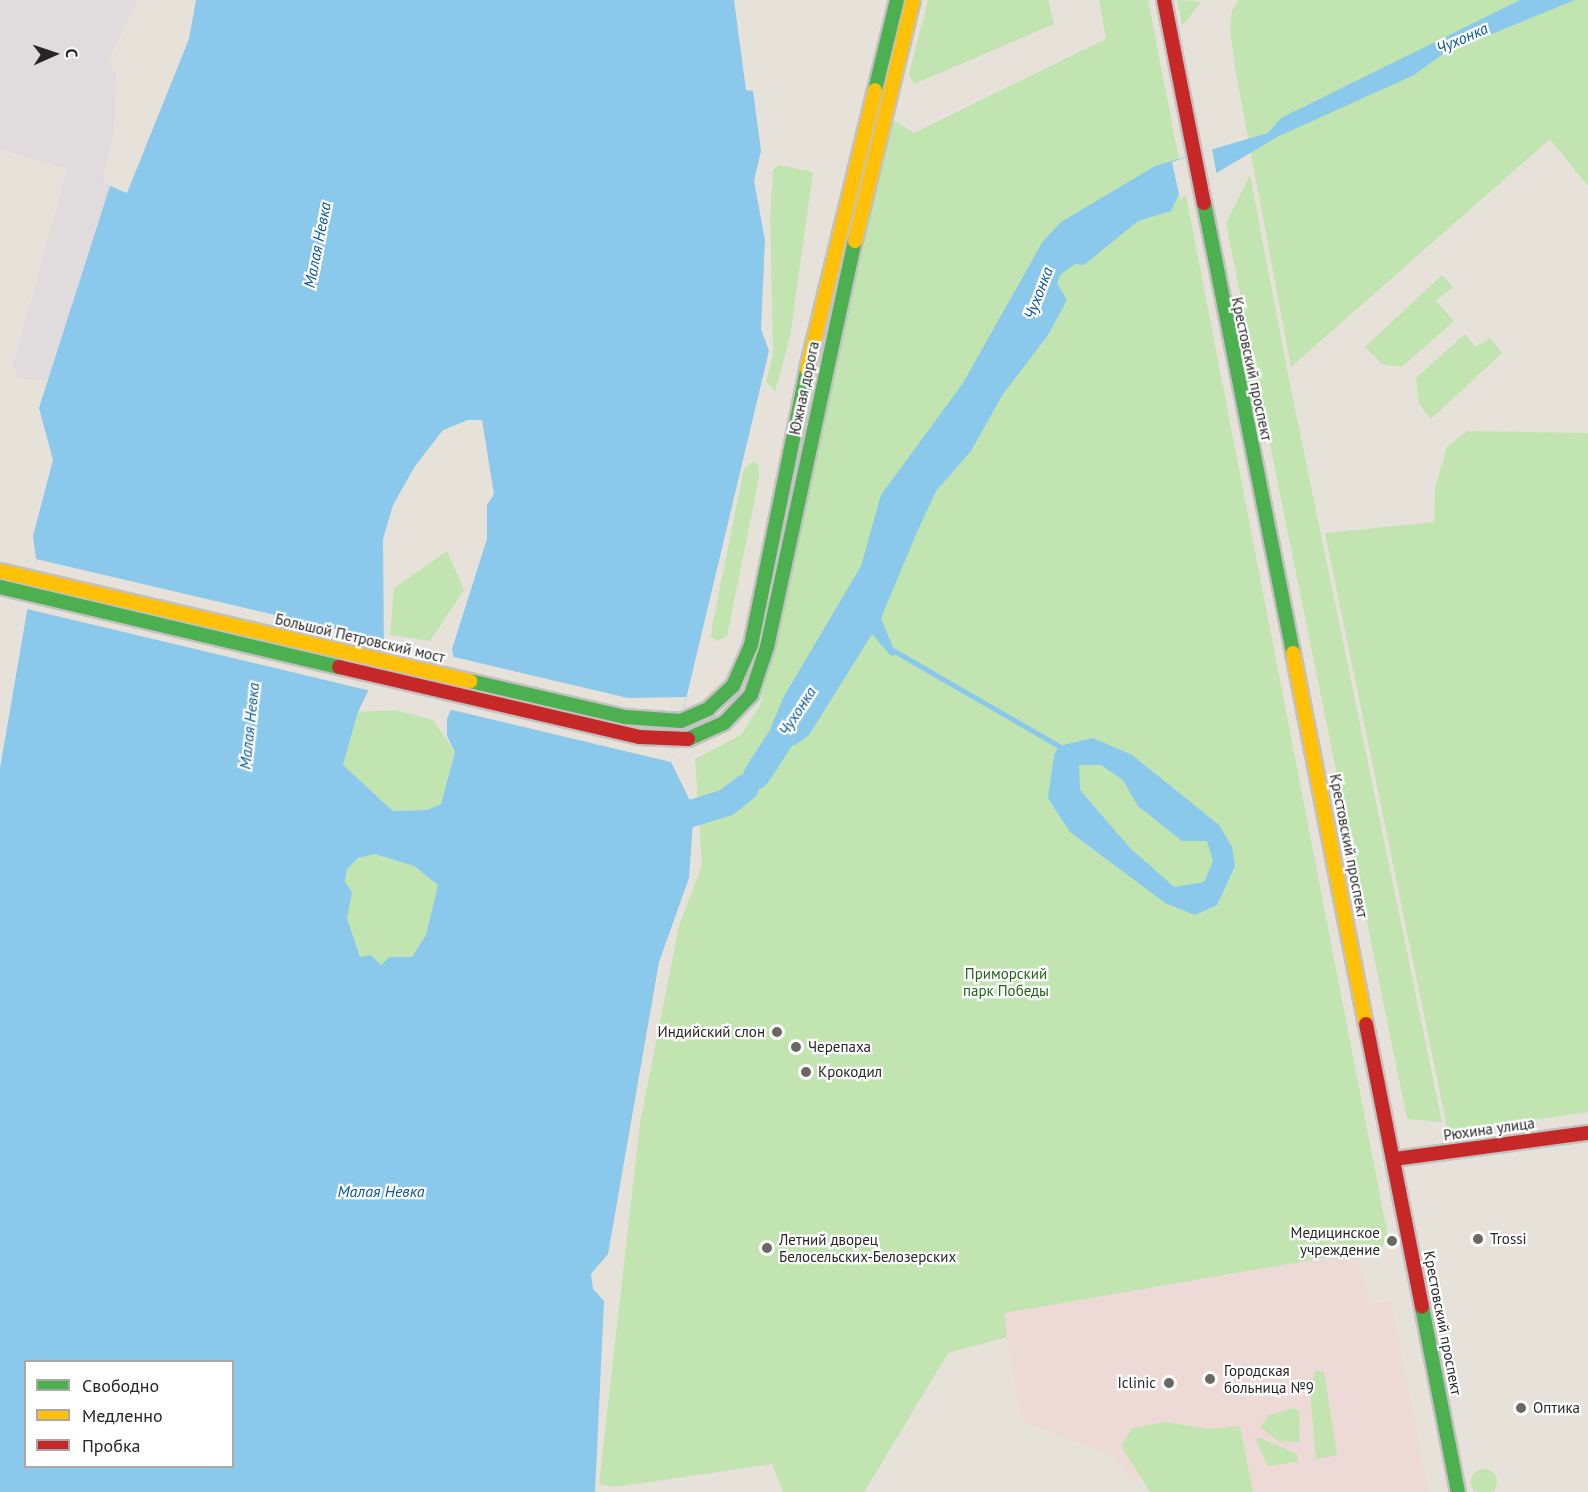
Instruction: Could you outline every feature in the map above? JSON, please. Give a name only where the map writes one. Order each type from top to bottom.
[{"type":"street","name":"Южная дорога","points":[[681,721],[722,699],[744,668],[751,645],[811,351],[897,0]]},
{"type":"street","name":"Южная дорога","points":[[0,587],[621,734],[676,741],[724,723],[751,694],[760,673],[827,355],[913,0]]},
{"type":"street","name":"Крестовский проспект","points":[[1164,0],[1189,146],[1395,1159],[1458,1492]]},
{"type":"street","name":"Большой Петровский мост","points":[[0,571],[625,717],[681,721]]},
{"type":"street","name":"Рюхина улица","points":[[1395,1159],[1588,1133]]},
{"type":"shaded area","points":[[0,0],[137,0],[108,63],[116,72],[114,129],[103,178],[110,186],[51,380],[21,379],[13,366],[67,169],[0,149]]},
{"type":"shaded area","name":"Городская больница №9","points":[[1357,1253],[1369,1304],[1391,1301],[1428,1492],[1176,1492],[1168,1474],[1133,1479],[1113,1456],[1022,1421],[1003,1313]]},
{"type":"green space","points":[[928,0],[1048,0],[1054,24],[914,84],[909,74]]},
{"type":"green space","name":"Приморский парк Победы","points":[[1099,0],[1148,0],[1388,1237],[1381,1248],[1004,1313],[1007,1337],[948,1353],[864,1492],[783,1492],[772,1464],[616,1487],[599,1484],[640,1123],[679,926],[702,865],[695,759],[741,735],[760,705],[884,144],[893,120],[914,133],[1106,39]]},
{"type":"green space","points":[[1177,0],[1201,2],[1182,26]]},
{"type":"green space","points":[[1239,0],[1588,0],[1588,186],[1550,139],[1291,367],[1236,74],[1230,31],[1232,10]]},
{"type":"green space","points":[[779,165],[813,172],[790,337],[775,392],[766,381],[773,354],[770,216],[773,170]]},
{"type":"green space","points":[[1250,175],[1287,370],[1442,1122],[1407,1119],[1282,504],[1226,223]]},
{"type":"green space","points":[[1442,275],[1453,287],[1436,301],[1454,321],[1402,367],[1382,364],[1365,347]]},
{"type":"green space","points":[[1465,334],[1476,347],[1490,338],[1502,353],[1431,419],[1419,404],[1416,378]]},
{"type":"green space","points":[[1467,431],[1588,433],[1588,1112],[1448,1132],[1325,533],[1434,522],[1435,488],[1447,447]]},
{"type":"green space","points":[[752,462],[758,464],[759,478],[727,636],[718,641],[711,637],[712,627],[744,469]]},
{"type":"green space","points":[[447,551],[464,590],[430,641],[390,635],[394,588]]},
{"type":"green space","points":[[395,710],[433,720],[455,752],[441,804],[427,810],[393,811],[343,765],[358,712]]},
{"type":"green space","points":[[375,854],[414,866],[438,885],[426,935],[412,957],[381,965],[360,957],[347,918],[345,882],[347,869],[358,858]]},
{"type":"green space","points":[[1315,1371],[1324,1372],[1337,1455],[1316,1459],[1310,1392]]},
{"type":"green space","points":[[1293,1408],[1299,1411],[1300,1442],[1278,1441],[1260,1427],[1269,1415]]},
{"type":"green space","points":[[1165,1422],[1209,1429],[1240,1426],[1253,1492],[1150,1492],[1121,1446],[1132,1428]]},
{"type":"green space","points":[[1255,1438],[1297,1454],[1298,1462],[1268,1466]]},
{"type":"green space","points":[[1479,1470],[1489,1470],[1496,1477],[1496,1487],[1490,1493],[1478,1493],[1472,1487],[1472,1477]]},
{"type":"water","name":"Малая Невка","points":[[196,0],[734,0],[746,90],[753,91],[761,151],[754,181],[765,240],[761,329],[769,351],[671,762],[694,809],[689,878],[659,962],[608,1254],[591,1274],[593,1289],[604,1301],[595,1492],[0,1492],[0,768],[36,559],[33,536],[53,460],[39,408],[110,186],[127,193],[189,39]],"holes":[[[468,420],[482,420],[494,494],[487,505],[487,539],[452,649],[460,687],[447,719],[447,736],[455,752],[441,804],[427,810],[393,811],[343,765],[358,712],[384,657],[383,539],[393,505],[415,466],[443,430]],[[375,854],[414,866],[438,885],[426,935],[412,957],[389,957],[381,965],[371,955],[360,957],[347,918],[352,892],[345,882],[347,869],[358,858]]]},
{"type":"water","points":[[1520,0],[1575,0],[1443,54],[1414,75],[1277,137],[1178,196],[1171,211],[1138,221],[1084,265],[1075,264],[1061,274],[1057,283],[1067,300],[1048,335],[1003,394],[971,451],[936,491],[917,532],[881,618],[896,655],[891,656],[872,634],[809,735],[795,745],[777,744],[771,727],[783,698],[861,566],[881,495],[963,383],[1043,241],[1061,222],[1155,166],[1268,133],[1281,118]]},
{"type":"water","points":[[1093,738],[1132,755],[1219,825],[1232,847],[1235,866],[1217,905],[1195,915],[1165,903],[1070,832],[1048,798],[1054,755],[1059,746]],"holes":[[[1079,765],[1101,765],[1123,780],[1138,806],[1182,841],[1207,841],[1213,861],[1204,882],[1174,887],[1130,848],[1080,790]]]},
{"type":"pier","points":[[1212,149],[1217,176],[1180,199],[1172,162]]},
{"type":"pier","points":[[36,559],[387,641],[387,658],[371,691],[27,609]]},
{"type":"pier","points":[[450,656],[628,698],[686,697],[671,762],[448,709],[457,687]]},
{"type":"waterway","points":[[893,650],[1059,746]]},
{"type":"waterway","name":"Чухонка","points":[[756,775],[797,712]]},
{"type":"waterway","name":"Чухонка","points":[[661,822],[726,802],[745,787]]},
{"type":"traffic: fast","points":[[875,90],[897,0]]},
{"type":"traffic: fast","points":[[1204,203],[1293,653]]},
{"type":"traffic: fast","points":[[688,739],[724,723],[751,695],[767,647],[855,241]]},
{"type":"traffic: fast","points":[[470,681],[625,717],[681,721],[708,709],[733,686],[751,645],[807,369]]},
{"type":"traffic: fast","points":[[0,587],[339,667]]},
{"type":"traffic: fast","points":[[1422,1307],[1458,1492]]},
{"type":"traffic: slow","points":[[855,241],[913,0]]},
{"type":"traffic: slow","points":[[807,369],[875,90]]},
{"type":"traffic: slow","points":[[0,571],[470,681]]},
{"type":"traffic: slow","points":[[1293,653],[1366,1024]]},
{"type":"traffic: jam","points":[[1164,0],[1204,203]]},
{"type":"traffic: jam","points":[[339,667],[639,737],[688,739]]},
{"type":"traffic: jam","points":[[1366,1024],[1422,1307]]},
{"type":"traffic: jam","points":[[1395,1159],[1588,1133]]},
{"type":"place","name":"Индийский слон","points":[[777,1032]]},
{"type":"place","name":"Черепаха","points":[[796,1047]]},
{"type":"place","name":"Крокодил","points":[[806,1072]]},
{"type":"place","name":"Trossi","points":[[1478,1239]]},
{"type":"place","name":"Медицинское учреждение","points":[[1392,1241]]},
{"type":"place","name":"Летний дворец Белосельских-Белозерских","points":[[767,1248]]},
{"type":"place","name":"Городская больница №9","points":[[1210,1379]]},
{"type":"place","name":"Iclinic","points":[[1169,1383]]},
{"type":"place","name":"Оптика","points":[[1521,1408]]}]
